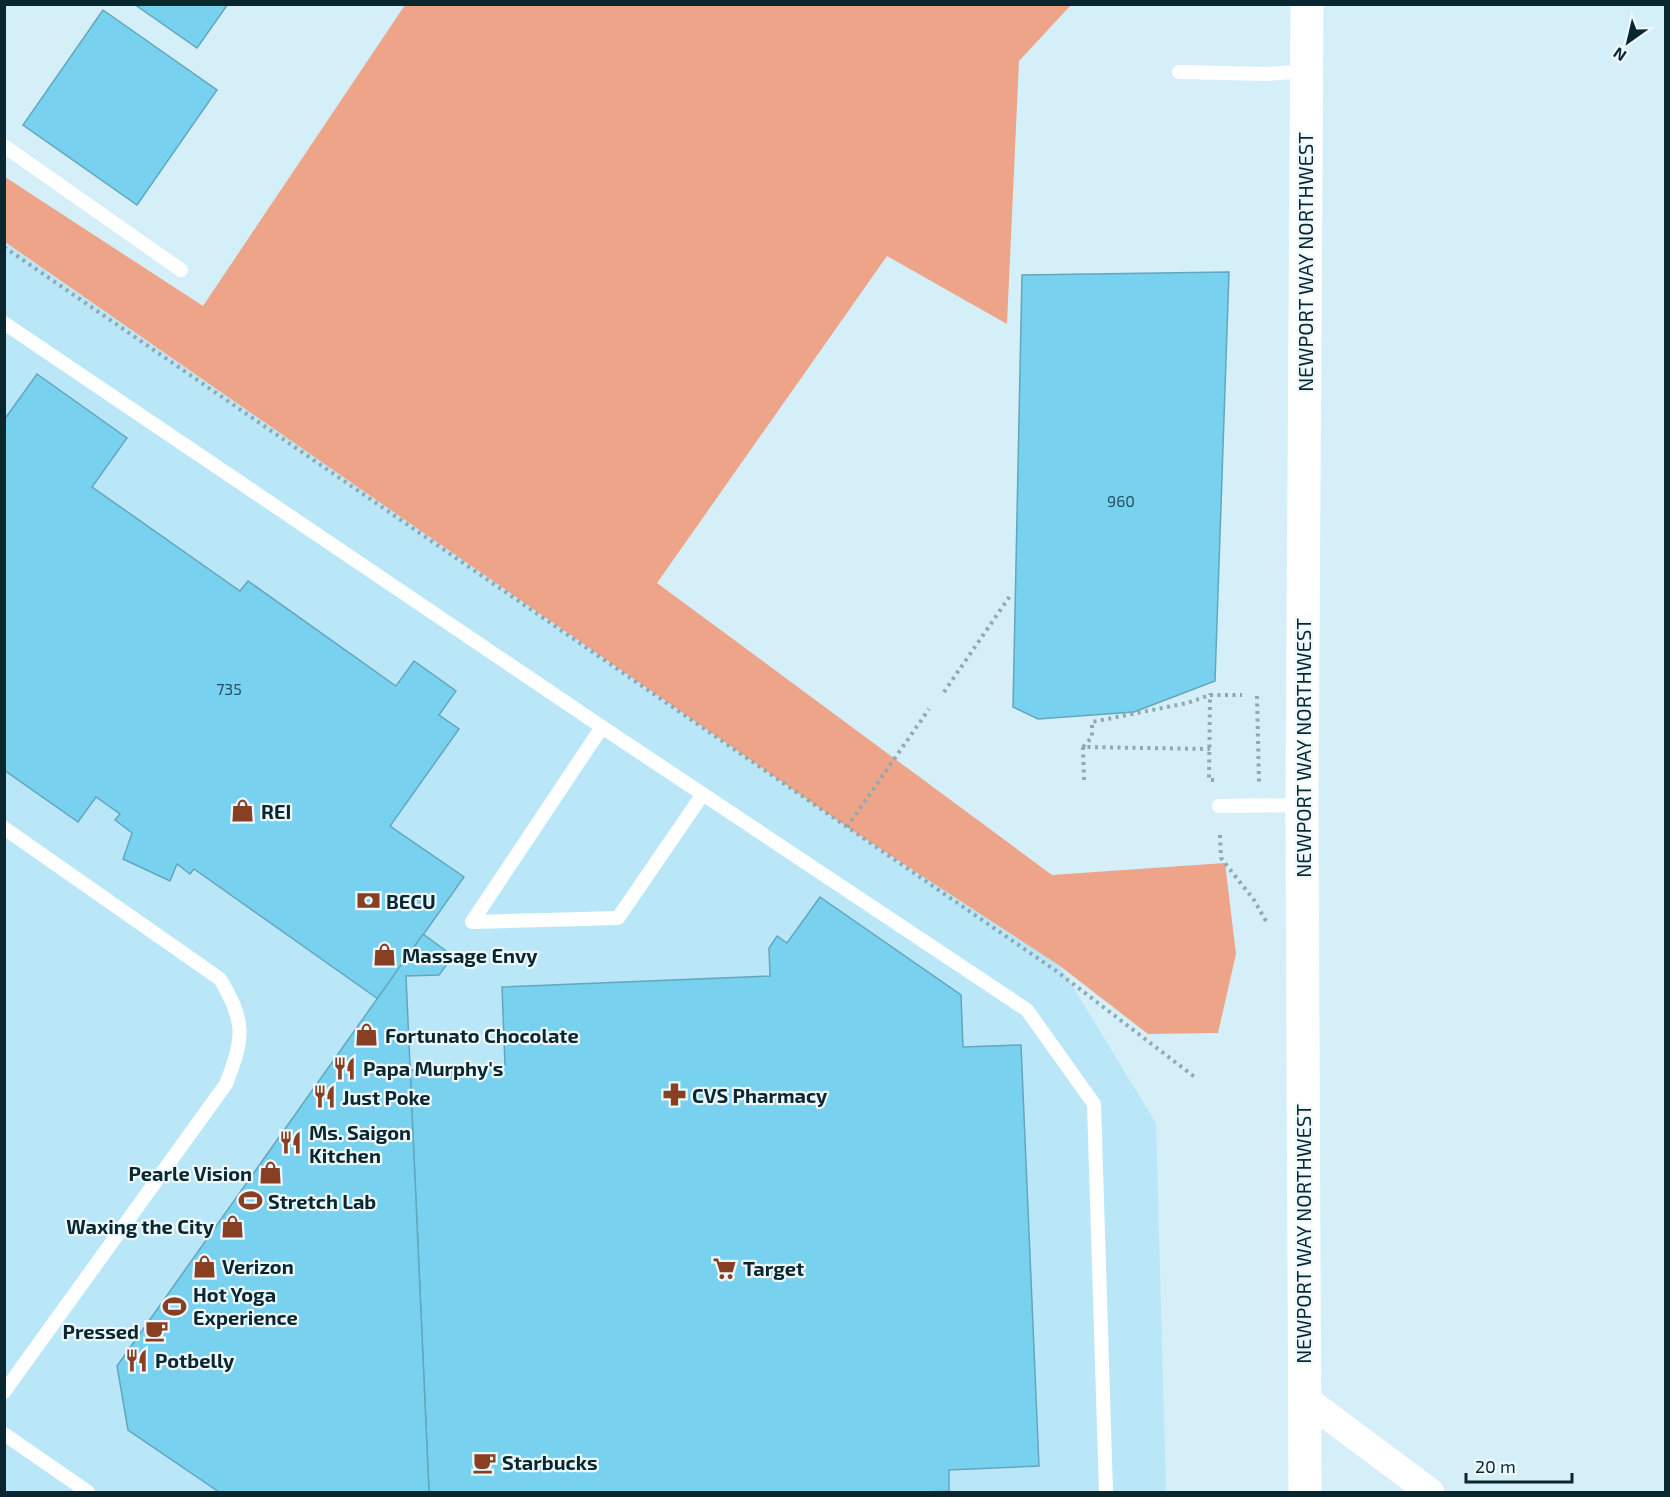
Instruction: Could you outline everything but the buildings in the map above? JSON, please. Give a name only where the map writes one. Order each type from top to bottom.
[{"type":"street","name":"NEWPORT WAY NORTHWEST","points":[[1305,1492],[1302,805],[1307,4]]},
{"type":"street","points":[[1304,1398],[1430,1492]]},
{"type":"lane","points":[[1179,72],[1268,74],[1306,71]]},
{"type":"lane","points":[[4,146],[182,270]]},
{"type":"lane","points":[[4,323],[602,727],[1027,1010],[1094,1104],[1106,1492]]},
{"type":"lane","points":[[602,727],[472,921],[618,918],[703,794]]},
{"type":"lane","points":[[1219,806],[1302,805]]},
{"type":"lane","points":[[4,828],[220,979],[237,1007],[240,1049],[226,1084],[4,1392]]},
{"type":"lane","points":[[4,1434],[88,1492]]},
{"type":"path","points":[[4,248],[1055,970],[1196,1078]]},
{"type":"path","points":[[944,692],[1010,596]]},
{"type":"path","points":[[1210,695],[1209,780],[1218,781],[1218,786]]},
{"type":"path","points":[[1084,780],[1083,747],[1092,737],[1092,722],[1187,703],[1210,695],[1242,695]]},
{"type":"path","points":[[1257,696],[1259,805]]},
{"type":"path","points":[[847,827],[929,709]]},
{"type":"path","points":[[1083,747],[1210,749]]},
{"type":"path","points":[[1220,835],[1221,858],[1254,900],[1269,926]]},
{"type":"shaded area","points":[[405,5],[1071,5],[1019,61],[1007,324],[887,256],[657,583],[1052,875],[1225,863],[1236,954],[1218,1033],[1148,1034],[1060,966],[847,827],[5,242],[5,177],[203,306]]},
{"type":"shaded area","points":[[4,242],[847,827],[1060,966],[1156,1123],[1166,1492],[5,1492]]},
{"type":"place","name":"REI","points":[[243,811]]},
{"type":"place","name":"BECU","points":[[368,901]]},
{"type":"place","name":"Massage Envy","points":[[384,955]]},
{"type":"place","name":"Fortunato Chocolate","points":[[367,1035]]},
{"type":"place","name":"Papa Murphy's","points":[[345,1068]]},
{"type":"place","name":"CVS Pharmacy","points":[[674,1095]]},
{"type":"place","name":"Just Poke","points":[[324,1097]]},
{"type":"place","name":"Ms. Saigon Kitchen","points":[[291,1143]]},
{"type":"place","name":"Pearle Vision","points":[[270,1173]]},
{"type":"place","name":"Stretch Lab","points":[[250,1201]]},
{"type":"place","name":"Waxing the City","points":[[232,1226]]},
{"type":"place","name":"Verizon","points":[[204,1266]]},
{"type":"place","name":"Target","points":[[725,1268]]},
{"type":"place","name":"Hot Yoga Experience","points":[[175,1306]]},
{"type":"place","name":"Pressed","points":[[157,1331]]},
{"type":"place","name":"Potbelly","points":[[137,1360]]},
{"type":"place","name":"Starbucks","points":[[484,1462]]}]
